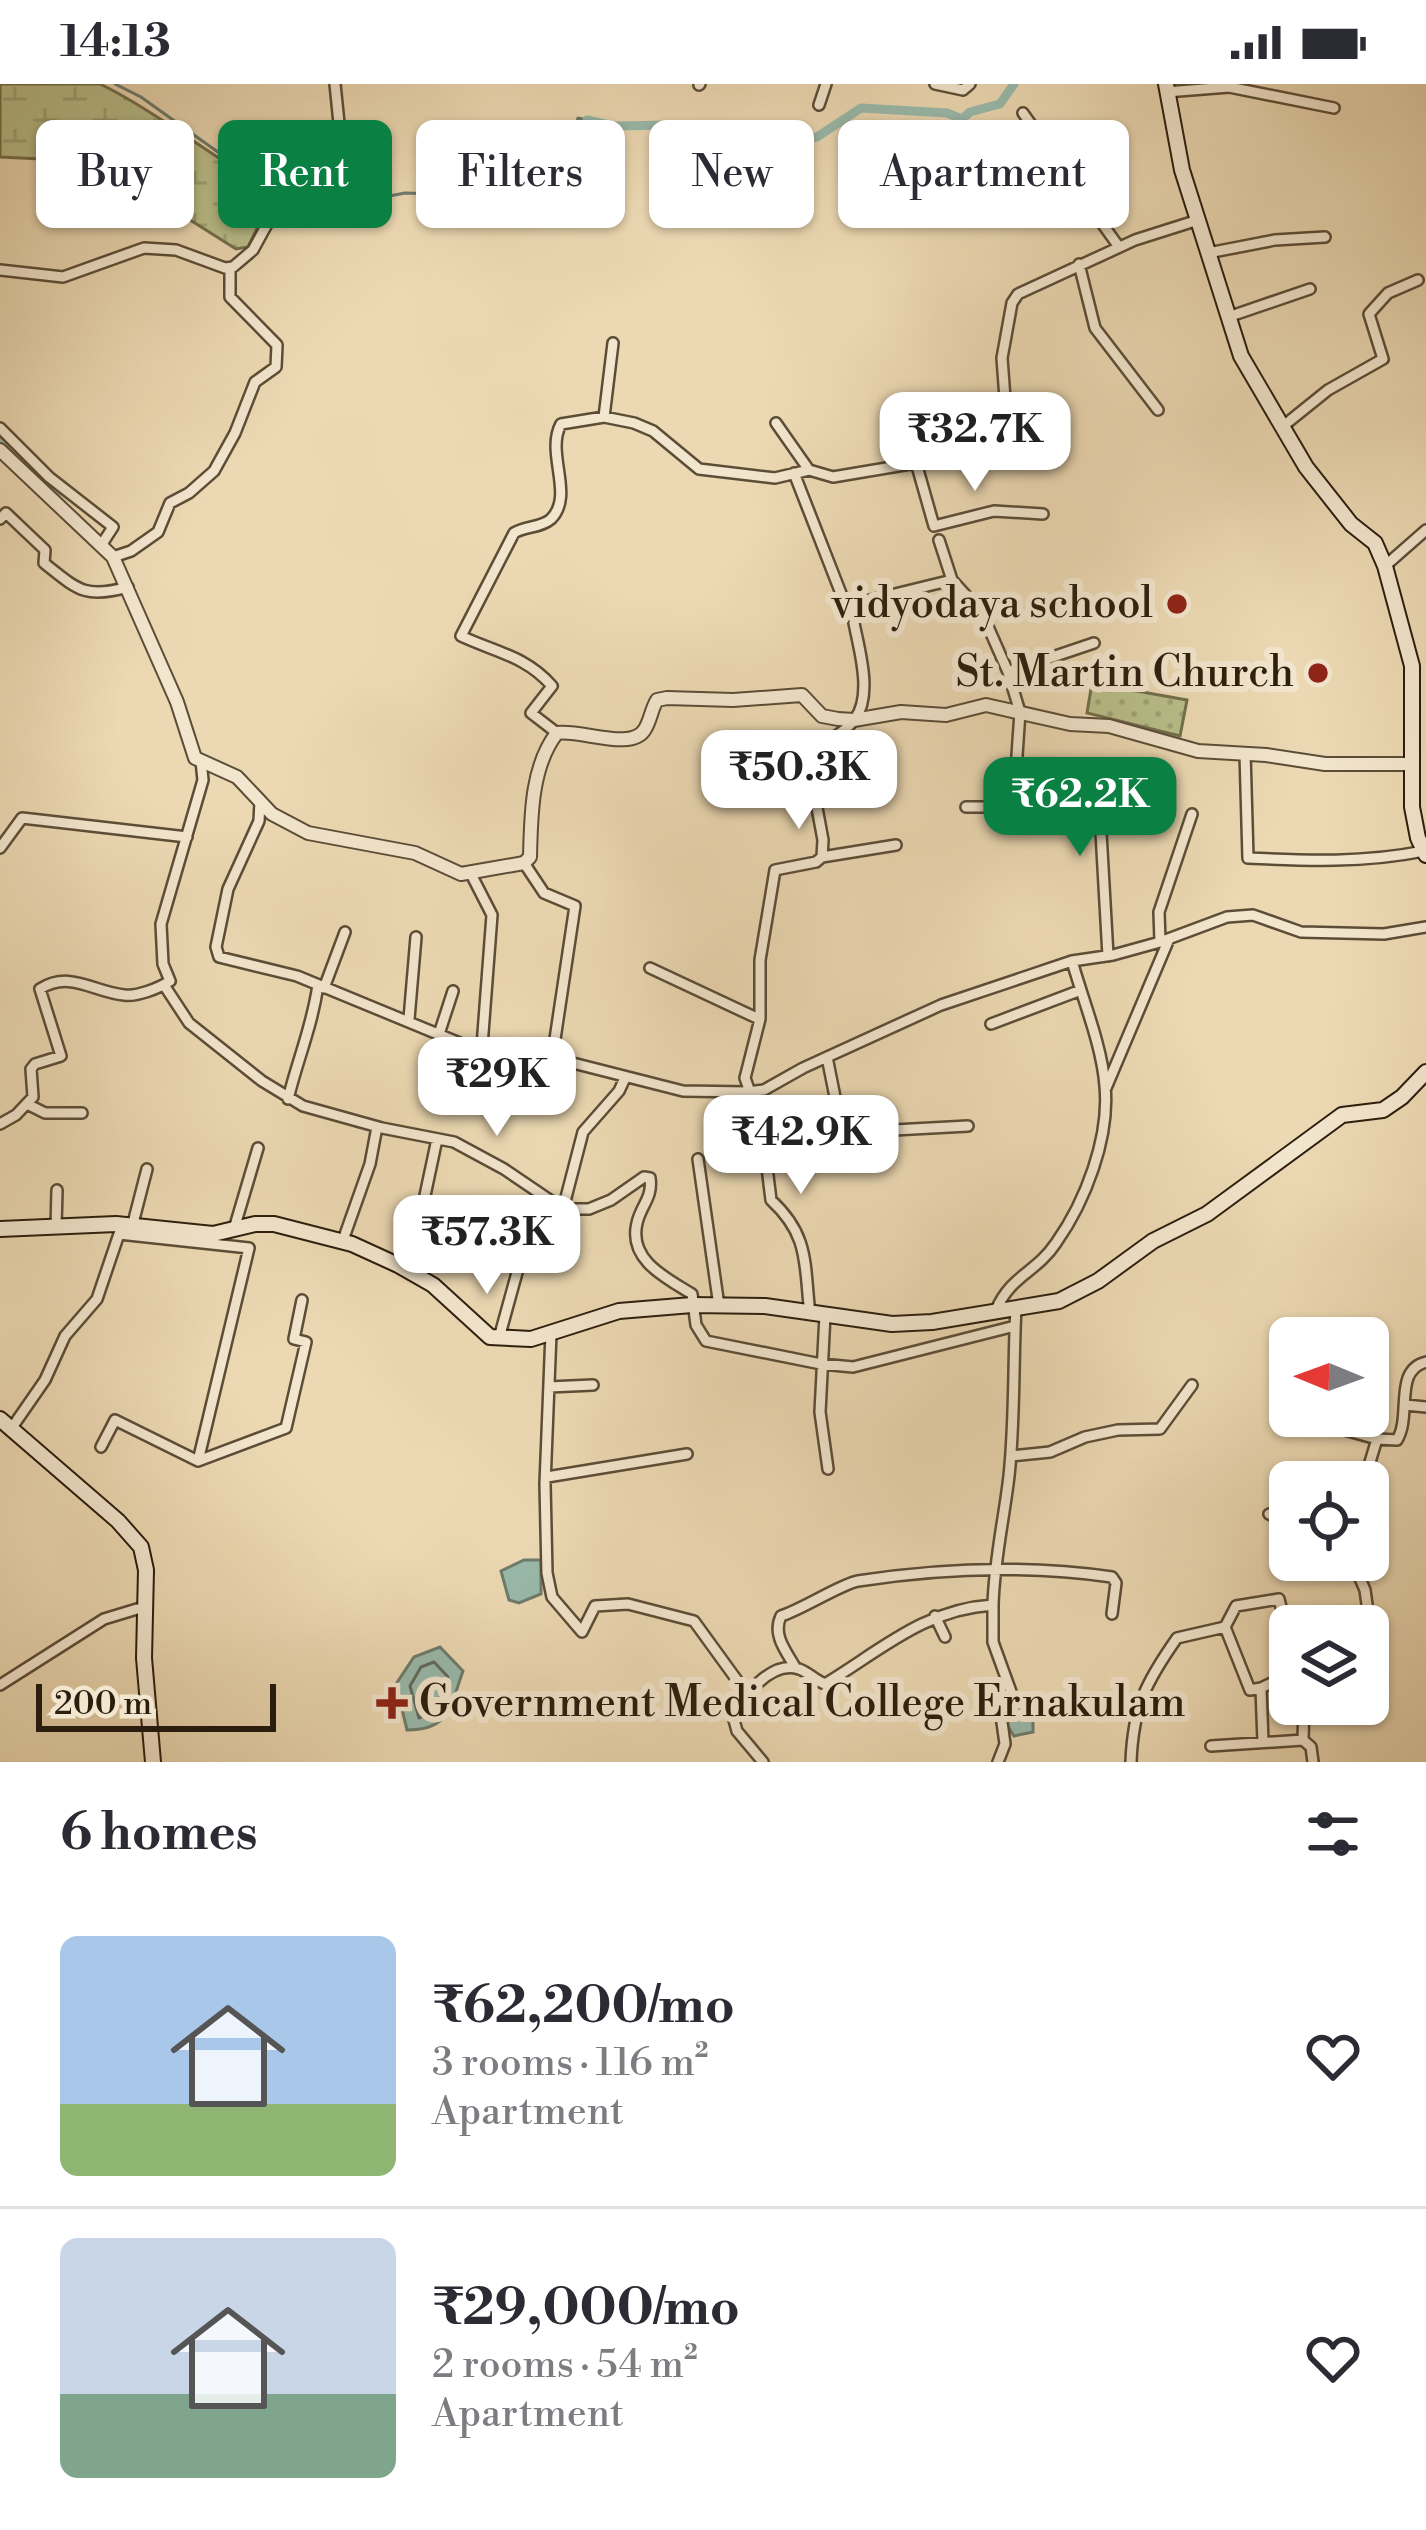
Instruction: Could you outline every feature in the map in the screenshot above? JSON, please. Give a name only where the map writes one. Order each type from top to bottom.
[{"type":"main road","points":[[1166,88],[1182,170],[1241,356],[1306,467],[1352,524],[1375,543],[1384,566],[1419,685],[1409,764],[1412,807],[1425,853]]},
{"type":"main road","points":[[0,1229],[86,1224],[213,1234],[274,1224],[398,1265],[433,1285],[490,1337],[499,1338],[531,1339],[620,1311],[692,1305],[765,1306],[892,1324],[932,1322],[1059,1301],[1098,1281],[1153,1241],[1208,1214],[1342,1115],[1383,1110],[1426,1072]]},
{"type":"main road","points":[[4,1426],[135,1544],[146,1570],[143,1658],[148,1762]]},
{"type":"main road","points":[[135,1544],[135,1659],[148,1762]]},
{"type":"street","points":[[230,268],[253,250],[299,174],[310,146],[339,123],[335,84]]},
{"type":"street","points":[[935,84],[963,90],[970,84]]},
{"type":"street","points":[[819,105],[824,85]]},
{"type":"street","points":[[1166,88],[1229,87],[1334,109]]},
{"type":"street","points":[[1023,113],[1119,247]]},
{"type":"street","points":[[1198,220],[1119,247],[1018,294],[1012,303],[1002,358],[1007,408],[998,424],[977,443],[917,466],[833,477],[809,470],[767,478],[735,470],[698,469],[653,431],[604,417],[561,424],[554,452],[560,494],[554,514],[549,521],[514,533],[461,636],[507,652],[542,675],[552,686],[531,713],[557,733],[633,740],[644,732],[658,700],[802,695],[822,716],[854,721],[901,712],[946,715],[986,705],[1070,724],[1109,726],[1198,751],[1325,764],[1409,764]]},
{"type":"street","points":[[1208,253],[1275,240],[1325,237]]},
{"type":"street","points":[[0,270],[63,278],[144,248],[176,250],[230,268]]},
{"type":"street","points":[[1079,264],[1095,328],[1158,410]]},
{"type":"street","points":[[113,557],[158,532],[170,503],[214,471],[255,382],[276,367],[277,345],[230,297],[230,268]]},
{"type":"street","points":[[1282,428],[1328,390],[1383,359],[1369,314],[1388,293],[1418,280]]},
{"type":"street","points":[[1228,317],[1310,289]]},
{"type":"street","points":[[604,417],[613,343]]},
{"type":"street","points":[[1007,408],[1042,413],[1049,430]]},
{"type":"street","points":[[776,423],[809,470]]},
{"type":"street","points":[[0,428],[49,476],[113,527],[102,544]]},
{"type":"street","points":[[0,450],[113,557],[177,702],[195,758],[237,777],[272,814],[308,833],[388,847],[471,874],[524,863],[530,857],[536,785],[557,733]]},
{"type":"street","points":[[917,466],[934,526],[994,512],[1042,514]]},
{"type":"street","points":[[794,472],[842,596],[850,605],[952,580]]},
{"type":"street","points":[[0,520],[7,513],[45,550],[44,563],[78,591],[101,594],[128,587]]},
{"type":"street","points":[[1384,566],[1426,530]]},
{"type":"street","points":[[939,539],[952,580],[982,613],[1020,712],[1014,799]]},
{"type":"street","points":[[822,857],[808,754],[854,721],[861,704],[862,670],[854,623]]},
{"type":"street","points":[[1008,672],[1094,643]]},
{"type":"street","points":[[1245,753],[1248,858],[1355,861],[1425,853]]},
{"type":"street","points":[[0,1124],[33,1097],[31,1070],[35,1064],[61,1056],[40,988],[79,980],[123,995],[170,981],[163,964],[161,924],[203,780],[202,761]]},
{"type":"street","points":[[966,807],[1002,807],[1014,799],[1056,807],[1096,807],[1108,956]]},
{"type":"street","points":[[260,802],[259,821],[228,889],[216,947],[219,957],[297,976],[462,1044],[570,1062],[683,1091],[764,1090],[941,1005],[1072,961],[1165,941],[1227,917],[1253,915],[1301,932],[1384,934],[1426,928]]},
{"type":"street","points":[[996,1310],[1006,1287],[1044,1260],[1071,1220],[1092,1170],[1106,1088],[1165,941],[1160,912],[1192,814]]},
{"type":"street","points":[[0,848],[22,818],[187,837]]},
{"type":"street","points":[[828,1469],[820,1412],[818,1314],[800,1234],[793,1220],[771,1200],[762,1126],[747,1092],[745,1071],[760,1019],[760,960],[775,870],[896,845]]},
{"type":"street","points":[[524,863],[544,893],[575,906],[552,1059]]},
{"type":"street","points":[[471,874],[492,915],[482,1046]]},
{"type":"street","points":[[288,1099],[321,987],[344,932]]},
{"type":"street","points":[[409,1019],[416,937]]},
{"type":"street","points":[[1072,961],[1106,1088]]},
{"type":"street","points":[[650,968],[760,1019]]},
{"type":"street","points":[[164,986],[189,1023],[288,1099],[376,1127],[454,1142],[563,1209],[589,1208],[650,1178],[651,1197],[637,1222],[637,1242],[644,1262],[692,1294],[697,1325],[706,1340],[853,1367],[1015,1326]]},
{"type":"street","points":[[991,1024],[1081,990]]},
{"type":"street","points":[[439,1034],[454,991]]},
{"type":"street","points":[[827,1057],[839,1117],[894,1130],[968,1126]]},
{"type":"street","points":[[559,1101],[570,1062]]},
{"type":"street","points":[[563,1209],[584,1132],[626,1078]]},
{"type":"street","points":[[27,1104],[45,1113],[82,1112]]},
{"type":"street","points":[[342,1243],[370,1164],[376,1127]]},
{"type":"street","points":[[398,1265],[423,1205],[437,1139]]},
{"type":"street","points":[[233,1231],[258,1148]]},
{"type":"street","points":[[698,1159],[719,1306]]},
{"type":"street","points":[[132,1227],[147,1169]]},
{"type":"street","points":[[56,1227],[57,1190]]},
{"type":"street","points":[[4,1426],[45,1380],[65,1336],[97,1299],[119,1234],[249,1247],[198,1461]]},
{"type":"street","points":[[499,1338],[518,1269]]},
{"type":"street","points":[[100,1447],[115,1420],[198,1461],[286,1428],[306,1342],[294,1339],[302,1300]]},
{"type":"street","points":[[998,1762],[1005,1744],[1001,1715],[1014,1700],[992,1642],[994,1570],[1011,1456],[1016,1307]]},
{"type":"street","points":[[551,1333],[547,1573],[552,1597],[582,1632],[595,1606],[628,1604],[694,1621],[747,1694]]},
{"type":"street","points":[[1370,1437],[1397,1441],[1404,1426],[1408,1373],[1415,1364],[1426,1362]]},
{"type":"street","points":[[549,1387],[593,1385]]},
{"type":"street","points":[[1011,1456],[1050,1452],[1118,1430],[1160,1429],[1192,1385]]},
{"type":"street","points":[[1405,1405],[1426,1407]]},
{"type":"street","points":[[1370,1461],[1377,1439]]},
{"type":"street","points":[[547,1477],[687,1454]]},
{"type":"street","points":[[795,1667],[779,1638],[781,1616],[856,1581],[943,1569],[1112,1577],[1116,1583],[1112,1614]]},
{"type":"street","points":[[1269,1684],[1250,1690],[1225,1627],[1236,1606],[1276,1598],[1278,1605]]},
{"type":"street","points":[[763,1762],[737,1731],[734,1720],[747,1694],[784,1666],[825,1684],[904,1630],[935,1616],[993,1605]]},
{"type":"street","points":[[0,1685],[87,1628],[137,1609]]},
{"type":"street","points":[[935,1616],[945,1637]]},
{"type":"street","points":[[1131,1762],[1132,1735],[1149,1677],[1177,1638],[1225,1627]]},
{"type":"street","points":[[1261,1688],[1263,1742]]},
{"type":"street","points":[[1303,1725],[1303,1740]]},
{"type":"street","points":[[1210,1745],[1303,1740],[1311,1747],[1313,1762]]},
{"type":"green space","points":[[0,84],[100,84],[160,120],[36,120],[36,159],[0,157]]},
{"type":"green space","points":[[194,142],[218,157],[218,228],[257,228],[248,247],[236,249],[194,222]]},
{"type":"green space","points":[[1092,683],[1187,700],[1180,736],[1087,713]]},
{"type":"water","points":[[524,1560],[541,1560],[541,1594],[519,1603],[509,1600],[501,1571]]},
{"type":"water","points":[[440,1647],[463,1671],[451,1705],[432,1726],[407,1730],[396,1684],[414,1657]]},
{"type":"water","points":[[1019,1703],[1033,1704],[1033,1732],[1014,1736],[1006,1715]]},
{"type":"waterway","points":[[115,84],[218,152]]},
{"type":"waterway","points":[[625,126],[671,125],[697,133],[723,131],[776,141],[817,137],[861,108],[947,113],[962,119],[1000,104],[1014,84]]},
{"type":"waterway","points":[[577,120],[587,120]]},
{"type":"waterway","points":[[392,196],[416,193]]},
{"type":"waterway","points":[[0,437],[57,493]]},
{"type":"place","name":"vidyodaya school","points":[[1177,604]]},
{"type":"place","name":"St. Martin Church","points":[[1318,673]]},
{"type":"place","name":"Government Medical College Ernakulam","points":[[392,1703]]}]
